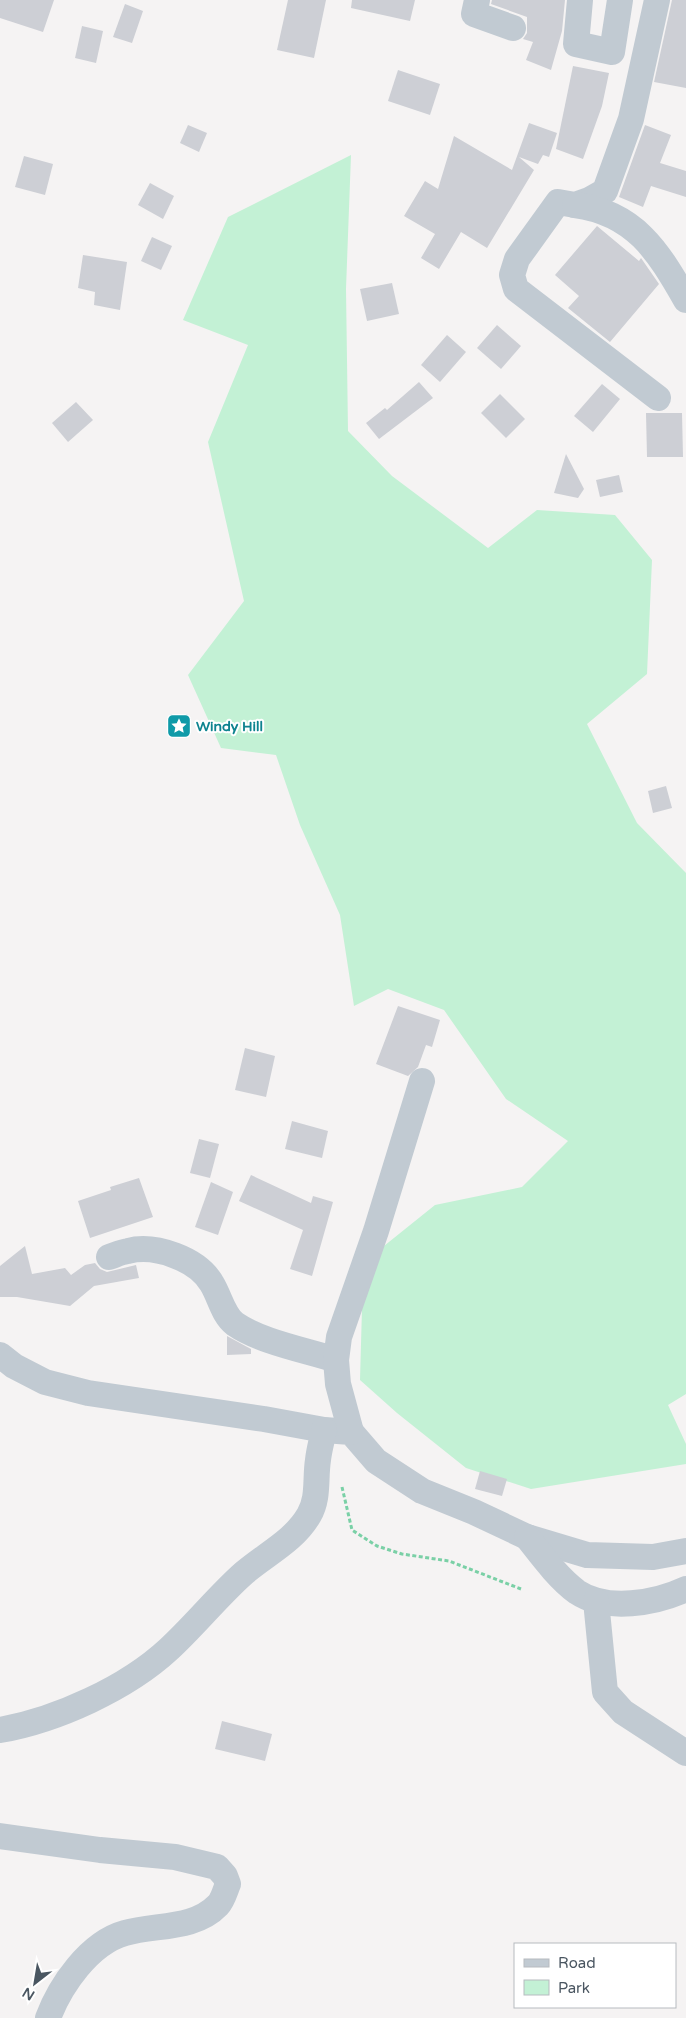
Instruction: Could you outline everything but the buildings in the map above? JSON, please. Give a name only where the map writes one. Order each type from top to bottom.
[{"type":"street","points":[[477,0],[474,14],[513,28]]},
{"type":"street","points":[[580,0],[576,44],[612,52],[620,0]]},
{"type":"street","points":[[575,205],[605,191],[631,119],[657,0]]},
{"type":"street","points":[[658,398],[516,289],[512,275],[517,259],[525,246],[558,202],[597,208],[614,215],[631,227],[652,245],[686,300]]},
{"type":"street","points":[[422,1081],[376,1231],[344,1318],[336,1360],[338,1384],[352,1432],[376,1461],[422,1491],[528,1537],[587,1555],[653,1557],[686,1551]]},
{"type":"street","points":[[110,1257],[128,1250],[152,1250],[182,1259],[193,1265],[208,1278],[226,1313],[237,1325],[254,1334],[336,1360]]},
{"type":"street","points":[[0,1355],[14,1366],[46,1382],[88,1393],[264,1419],[324,1430],[352,1432]]},
{"type":"street","points":[[0,1730],[21,1726],[104,1694],[141,1672],[168,1650],[244,1573],[284,1544],[305,1521],[316,1500],[318,1459],[324,1430]]},
{"type":"street","points":[[528,1537],[548,1563],[577,1592],[596,1601],[632,1603],[668,1598],[686,1589]]},
{"type":"street","points":[[596,1601],[605,1692],[623,1712],[686,1753]]},
{"type":"street","points":[[0,1836],[100,1850],[175,1857],[217,1867],[225,1876],[228,1884],[219,1904],[202,1918],[124,1933],[105,1943],[82,1961],[56,1997],[48,2018]]},
{"type":"path","points":[[342,1484],[352,1530],[377,1546],[402,1554],[449,1560],[521,1589]]},
{"type":"green space","points":[[351,155],[346,289],[348,431],[392,476],[488,548],[537,510],[615,515],[652,560],[647,674],[587,724],[637,823],[686,873],[686,1394],[668,1405],[686,1444],[686,1464],[531,1489],[466,1468],[397,1413],[360,1380],[362,1308],[374,1254],[435,1205],[522,1187],[568,1141],[506,1099],[444,1010],[388,989],[354,1006],[340,915],[300,825],[276,755],[221,748],[188,675],[244,601],[208,442],[248,345],[183,320],[228,217]]},
{"type":"place","name":"Windy Hill","points":[[179,726]]}]
